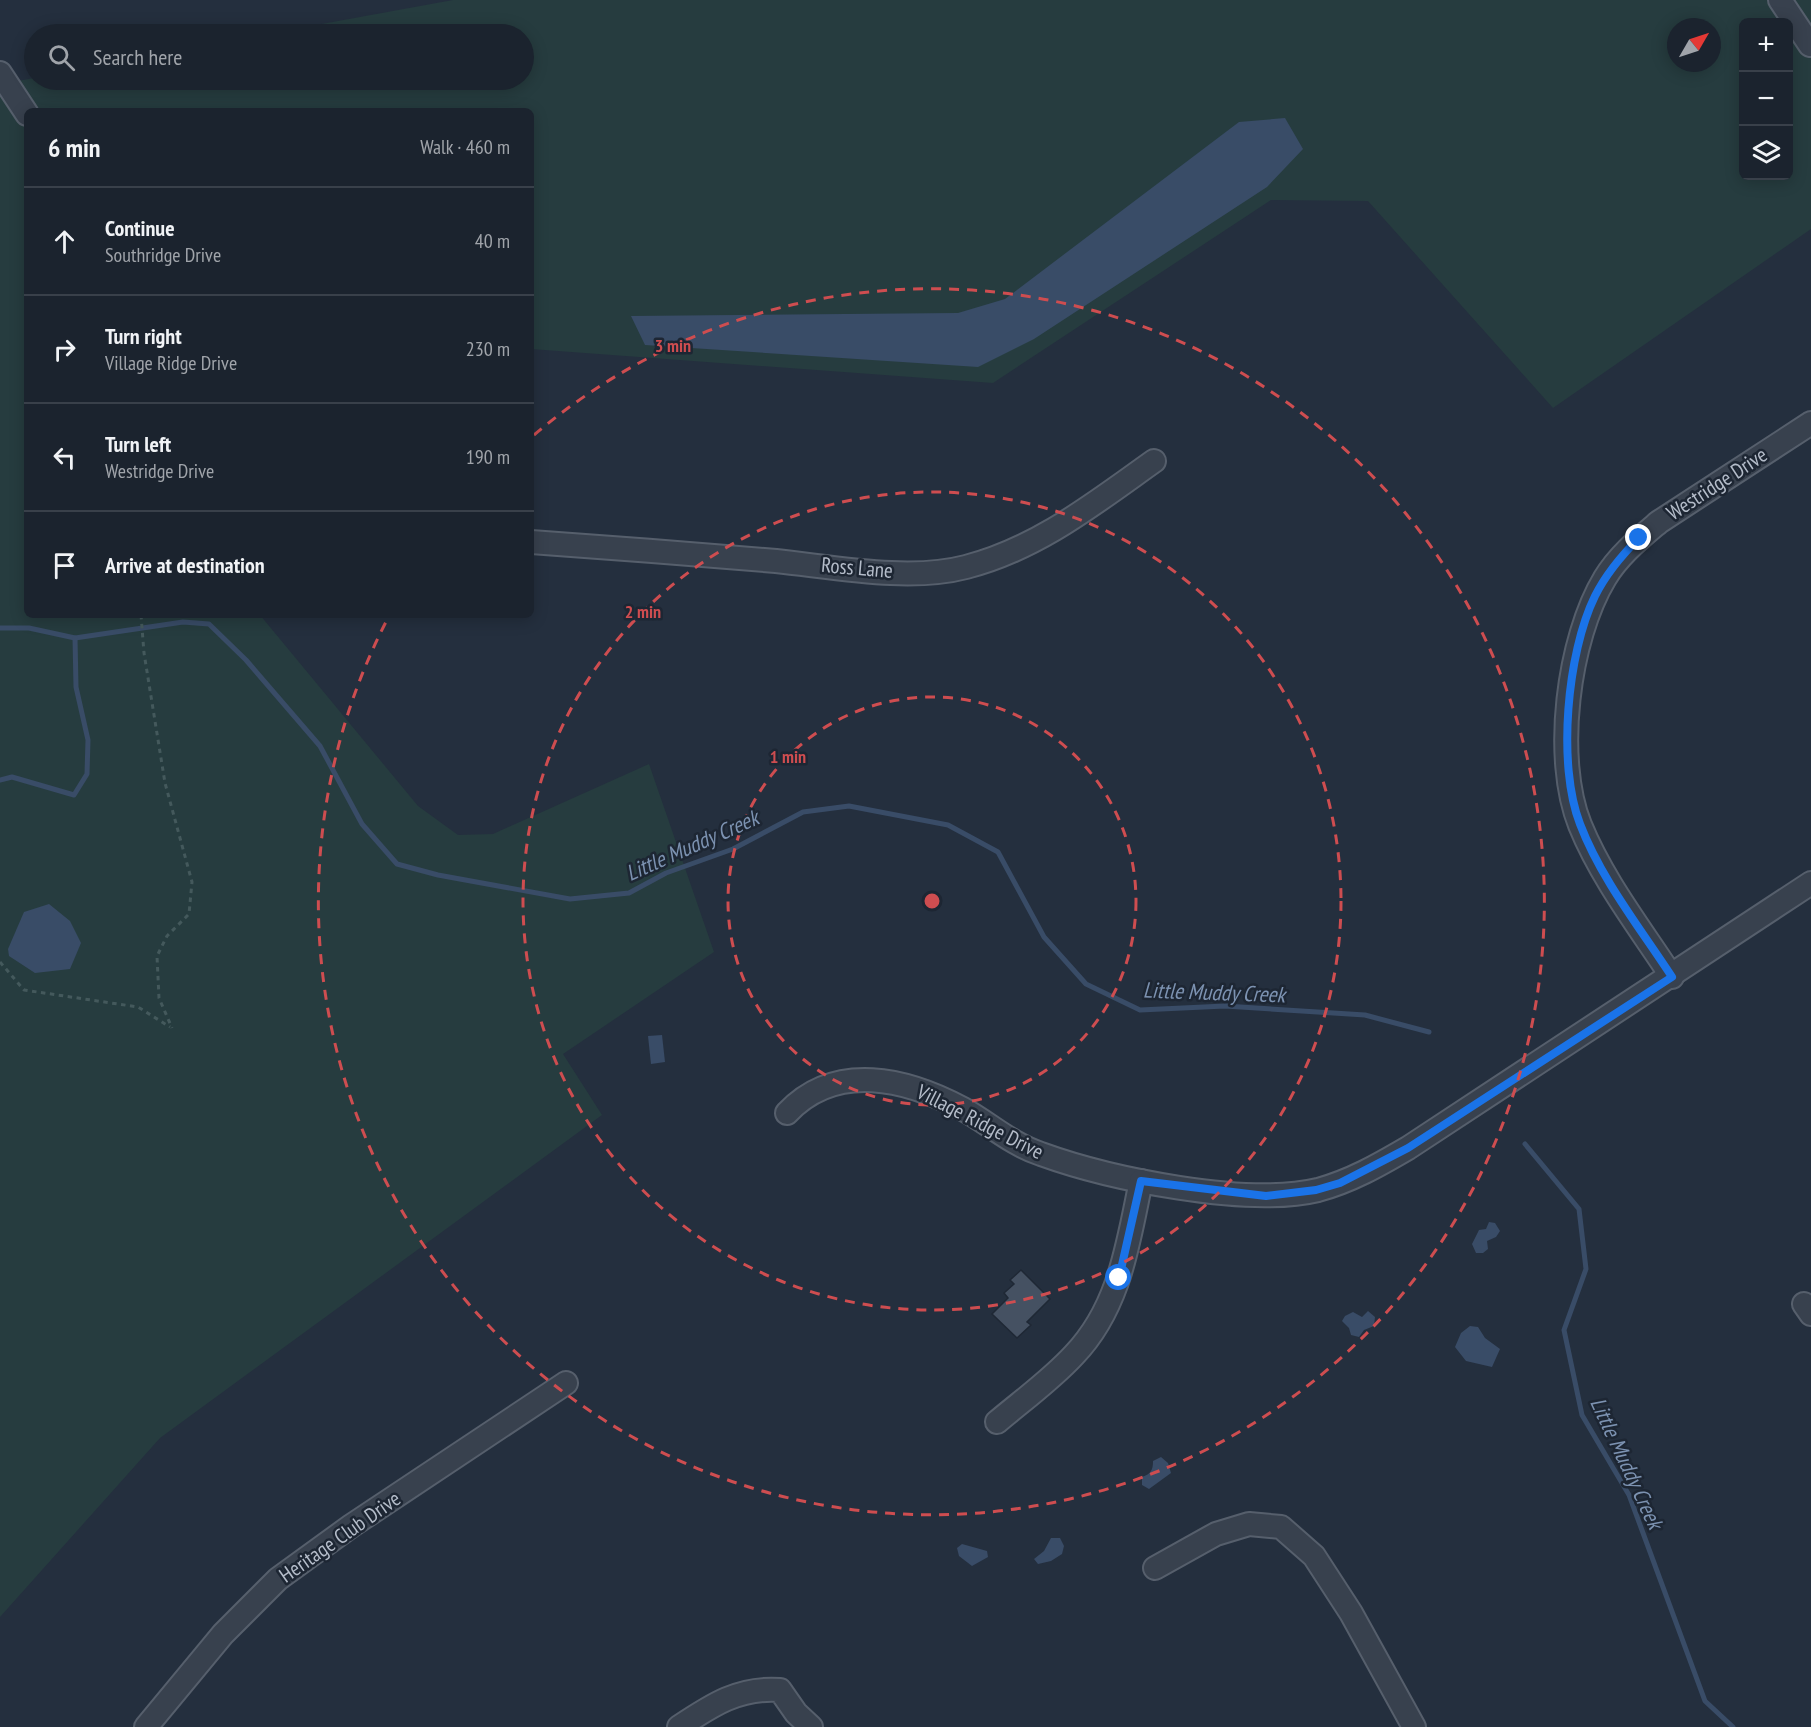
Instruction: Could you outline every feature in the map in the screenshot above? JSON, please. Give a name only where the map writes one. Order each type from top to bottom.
[{"type":"street","points":[[1780,0],[1810,45]]},
{"type":"street","points":[[0,73],[24,109]]},
{"type":"street","name":"Westridge Drive","points":[[1672,977],[1597,861],[1579,823],[1572,798],[1567,761],[1567,736],[1572,684],[1581,634],[1594,598],[1606,576],[1639,538],[1694,499],[1811,423]]},
{"type":"street","name":"Ross Lane","points":[[534,542],[876,571],[956,569],[1000,557],[1034,541],[1068,522],[1154,461]]},
{"type":"street","name":"Village Ridge Drive","points":[[787,1113],[807,1095],[829,1084],[855,1080],[897,1083],[931,1093],[965,1110],[1005,1138],[1040,1154],[1141,1181],[1266,1196],[1316,1190],[1340,1183],[1408,1148],[1811,884]]},
{"type":"street","points":[[998,1422],[1075,1354],[1105,1313],[1123,1266],[1141,1181]]},
{"type":"street","name":"Heritage Club Drive","points":[[146,1727],[224,1634],[278,1579],[351,1526],[566,1383]]},
{"type":"street","points":[[1155,1568],[1216,1534],[1249,1524],[1281,1527],[1314,1556],[1351,1613],[1414,1727]]},
{"type":"street","points":[[679,1727],[718,1702],[741,1692],[780,1690],[795,1713],[811,1727]]},
{"type":"path","points":[[0,962],[24,990],[138,1007],[172,1028],[159,998],[157,956],[167,936],[189,914],[192,882],[165,783],[144,653],[141,618]]},
{"type":"green space","points":[[453,0],[1811,0],[1811,229],[1553,408],[1368,201],[1271,200],[993,383],[534,349],[534,108],[24,108],[24,618],[262,618],[418,806],[458,835],[493,834],[649,764],[714,952],[563,1054],[602,1115],[160,1438],[0,1617],[0,73],[7,83],[24,80],[24,90],[534,90],[534,24],[322,24]]},
{"type":"water","points":[[1285,118],[1303,149],[1267,187],[1034,339],[978,367],[645,345],[631,316],[958,313],[1005,299],[1239,122]]},
{"type":"water","points":[[49,904],[70,921],[81,943],[70,969],[35,973],[9,956],[8,949],[24,912]]},
{"type":"water","points":[[662,1035],[665,1062],[651,1064],[648,1036]]},
{"type":"water","points":[[1489,1222],[1495,1223],[1500,1231],[1496,1237],[1487,1241],[1488,1249],[1483,1253],[1476,1253],[1472,1244],[1479,1230],[1486,1229]]},
{"type":"water","points":[[1368,1311],[1375,1317],[1374,1326],[1364,1330],[1359,1337],[1351,1335],[1349,1328],[1342,1321],[1345,1316],[1353,1312],[1362,1317]]},
{"type":"water","points":[[1470,1326],[1478,1327],[1485,1338],[1500,1349],[1492,1367],[1466,1361],[1455,1347],[1461,1333]]},
{"type":"water","points":[[1161,1457],[1168,1463],[1171,1473],[1149,1489],[1142,1485],[1142,1477],[1151,1471],[1153,1461]]},
{"type":"water","points":[[1051,1538],[1060,1538],[1064,1546],[1062,1554],[1051,1561],[1038,1564],[1034,1559],[1044,1551]]},
{"type":"water","points":[[962,1544],[987,1551],[988,1557],[972,1566],[959,1556],[957,1548]]},
{"type":"building","points":[[1021,1270],[1050,1299],[1027,1322],[1031,1325],[1017,1338],[992,1314],[1008,1298],[1004,1293],[1014,1284],[1010,1280]]},
{"type":"waterway","name":"Little Muddy Creek","points":[[0,628],[29,628],[75,638],[183,622],[209,624],[246,660],[320,746],[362,824],[397,864],[438,875],[570,899],[629,893],[666,873],[733,849],[803,812],[849,806],[948,825],[998,852],[1044,937],[1086,984],[1140,1010],[1225,1006],[1365,1015],[1429,1032]]},
{"type":"waterway","points":[[0,780],[12,777],[74,795],[87,774],[88,740],[76,687],[75,638]]},
{"type":"waterway","name":"Little Muddy Creek","points":[[1525,1144],[1579,1209],[1586,1269],[1564,1330],[1582,1415],[1629,1495],[1705,1701],[1733,1727]]},
{"type":"route","points":[[1119,1278],[1141,1181],[1253,1196],[1316,1190],[1340,1183],[1364,1173],[1408,1148],[1672,977],[1589,846],[1572,798],[1567,761],[1572,684],[1581,634],[1594,598],[1606,576],[1639,538]]}]
